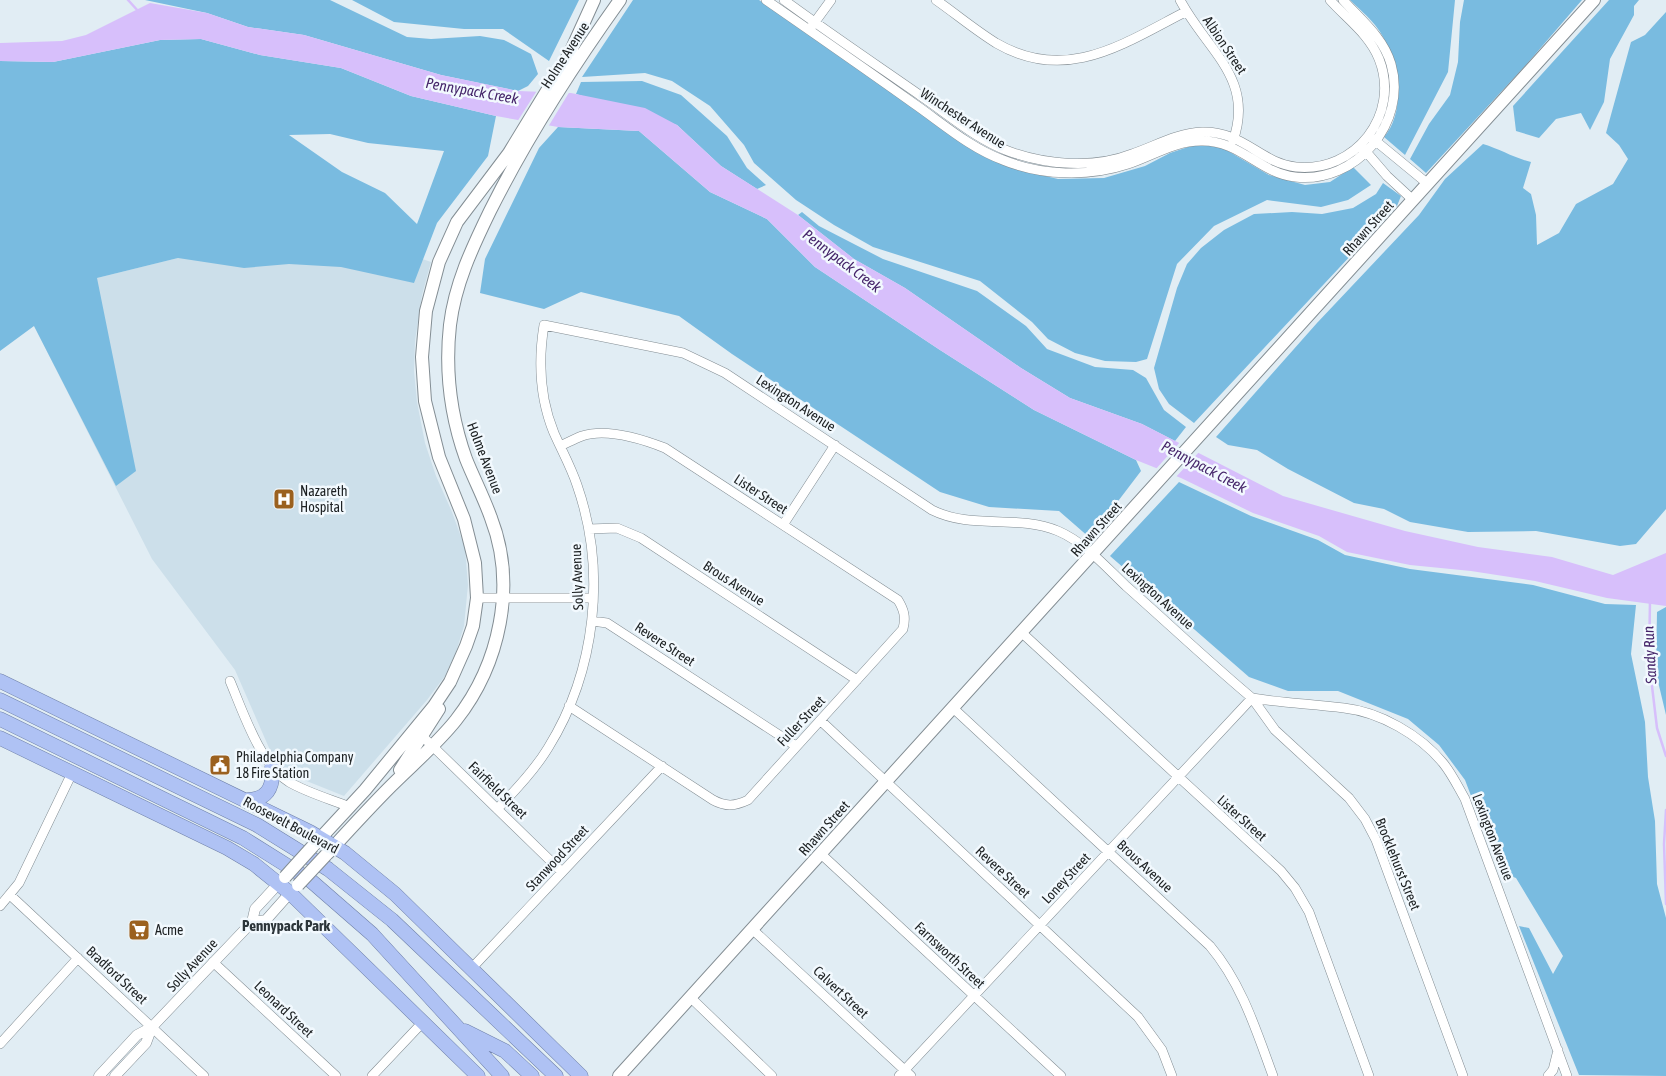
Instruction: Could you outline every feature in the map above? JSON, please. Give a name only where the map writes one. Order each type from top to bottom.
[{"type":"highway","name":"Roosevelt Boulevard","points":[[0,681],[244,800],[366,869],[395,894],[581,1076]]},
{"type":"highway","name":"Roosevelt Boulevard","points":[[0,700],[257,825],[320,864],[392,920],[556,1076]]},
{"type":"highway","points":[[0,719],[218,826],[287,864],[353,915],[502,1076]]},
{"type":"highway","points":[[0,738],[227,848],[282,880],[294,889],[422,1022],[478,1076]]},
{"type":"highway","points":[[244,800],[261,798],[269,792],[273,778],[272,766]]},
{"type":"highway","points":[[452,1022],[467,1032],[505,1051],[532,1076]]},
{"type":"main road","name":"Holme Avenue","points":[[567,68],[594,0]]},
{"type":"main road","name":"Holme Avenue","points":[[294,889],[384,792],[456,720],[480,681],[493,647],[504,598],[504,580],[497,535],[467,461],[453,414],[449,344],[456,292],[468,256],[513,156],[567,68],[620,0]]},
{"type":"main road","name":"Rhawn Street","points":[[619,1076],[1594,0]]},
{"type":"main road","name":"Holme Avenue","points":[[282,880],[418,732],[450,682],[473,626],[477,598],[472,545],[464,519],[447,480],[425,400],[422,357],[426,310],[439,262],[457,222],[513,156]]},
{"type":"main road","points":[[384,792],[418,732]]},
{"type":"street","name":"Winchester Avenue","points":[[766,0],[812,26],[984,139],[1007,150],[1054,162],[1097,167]]},
{"type":"street","name":"Winchester Avenue","points":[[784,0],[812,26],[979,148],[1002,160],[1028,168],[1052,172],[1097,167],[1187,134],[1219,132],[1272,160],[1295,167],[1327,165],[1364,148],[1390,118],[1394,105],[1395,90],[1391,64],[1379,39],[1343,0]]},
{"type":"street","points":[[812,26],[831,0]]},
{"type":"street","points":[[936,0],[995,42],[1032,58],[1051,61],[1090,57],[1109,51],[1186,12]]},
{"type":"street","name":"Albion Street","points":[[1180,0],[1186,12],[1228,71],[1237,87],[1240,105],[1233,141]]},
{"type":"street","name":"Winchester Avenue","points":[[1330,0],[1367,38],[1380,61],[1385,88],[1384,103],[1373,139]]},
{"type":"street","points":[[941,122],[946,113]]},
{"type":"street","points":[[1373,139],[1428,184]]},
{"type":"street","points":[[1364,148],[1387,176],[1413,200]]},
{"type":"street","name":"Lexington Avenue","points":[[544,325],[667,348],[700,359],[725,373],[932,510],[946,517],[979,522],[1038,524],[1060,532],[1092,555],[1252,698],[1282,703],[1345,708],[1370,714],[1399,727],[1425,745],[1443,763],[1465,799],[1567,1076]]},
{"type":"street","name":"Solly Avenue","points":[[497,809],[537,765],[548,748],[569,706],[583,666],[592,621],[593,566],[589,529],[578,486],[548,414],[541,379],[540,361],[544,325]]},
{"type":"street","name":"Lister Street","points":[[560,446],[582,436],[604,433],[650,442],[665,448],[898,600],[904,610],[906,620],[903,629],[896,636]]},
{"type":"street","points":[[783,525],[835,445]]},
{"type":"street","name":"Brous Avenue","points":[[589,529],[617,528],[641,538],[857,680]]},
{"type":"street","points":[[477,598],[593,598]]},
{"type":"street","name":"Revere Street","points":[[592,621],[607,623],[796,746]]},
{"type":"street","name":"Lister Street","points":[[1021,632],[1177,778],[1281,871],[1304,900],[1369,1076]]},
{"type":"street","name":"Fuller Street","points":[[662,766],[718,803],[730,806],[748,800],[896,636]]},
{"type":"street","points":[[230,681],[261,749],[272,766],[294,784],[350,807]]},
{"type":"street","name":"Loney Street","points":[[905,1074],[974,996],[1252,698]]},
{"type":"street","name":"Brocklehurst Street","points":[[1252,698],[1275,730],[1349,798],[1364,818],[1376,840],[1463,1076]]},
{"type":"street","points":[[569,706],[662,766]]},
{"type":"street","name":"Brous Avenue","points":[[953,708],[1210,946],[1223,962],[1240,989],[1273,1076]]},
{"type":"street","name":"Revere Street","points":[[821,721],[1138,1017],[1162,1050],[1172,1076]]},
{"type":"street","name":"Fairfield Street","points":[[418,732],[562,872]]},
{"type":"street","name":"Stanwood Street","points":[[471,969],[662,766]]},
{"type":"street","points":[[0,906],[19,883],[72,773]]},
{"type":"street","name":"Farnsworth Street","points":[[821,854],[1061,1076]]},
{"type":"street","name":"Solly Avenue","points":[[99,1076],[137,1035],[152,1027],[252,922],[255,909],[282,880]]},
{"type":"street","name":"Solly Avenue","points":[[252,922],[266,920],[294,889]]},
{"type":"street","name":"Bradford Street","points":[[10,895],[204,1076]]},
{"type":"street","name":"Calvert Street","points":[[752,929],[905,1074]]},
{"type":"street","points":[[0,1044],[78,958]]},
{"type":"street","name":"Leonard Street","points":[[213,962],[336,1076]]},
{"type":"street","points":[[690,997],[772,1076]]},
{"type":"street","points":[[372,1076],[422,1022]]},
{"type":"street","name":"Solly Avenue","points":[[115,1076],[146,1043],[152,1027]]},
{"type":"street","points":[[1548,1076],[1553,1070],[1558,1050]]},
{"type":"shaded area","points":[[145,0],[330,0],[407,37],[431,39],[480,36],[504,40],[531,54],[538,74],[528,86],[518,91],[441,75],[304,35],[248,27],[207,13]]},
{"type":"shaded area","points":[[352,0],[579,0],[549,61],[503,29],[464,29],[394,22]]},
{"type":"shaded area","points":[[633,0],[759,0],[935,123],[1029,172],[1058,179],[1104,178],[1145,166],[1170,153],[1197,144],[1223,148],[1269,175],[1305,185],[1330,182],[1353,167],[1371,185],[1348,200],[1321,207],[1267,200],[1214,226],[1177,264],[1147,359],[1136,362],[1105,361],[1075,353],[1048,339],[1032,322],[980,281],[873,247],[834,225],[796,200],[754,163],[744,145],[710,106],[672,81],[645,73],[582,77]]},
{"type":"shaded area","points":[[1350,0],[1455,0],[1448,72],[1405,155],[1384,137],[1392,125],[1398,96],[1397,80],[1389,50],[1383,36],[1375,25]]},
{"type":"shaded area","points":[[1464,0],[1582,0],[1525,66],[1426,173],[1410,159],[1429,124],[1450,95],[1458,62],[1460,22]]},
{"type":"shaded area","points":[[1609,0],[1639,0],[1634,6],[1634,15],[1610,59],[1604,102],[1590,130],[1581,113],[1556,119],[1539,138],[1516,131],[1513,106]]},
{"type":"shaded area","points":[[1666,12],[1666,509],[1636,544],[1620,546],[1536,531],[1468,532],[1410,522],[1384,509],[1354,503],[1288,469],[1257,450],[1228,445],[1216,437],[1317,323],[1419,215],[1445,179],[1483,144],[1531,162],[1523,188],[1531,194],[1536,215],[1537,245],[1559,233],[1576,204],[1613,184],[1628,159],[1619,145],[1606,133],[1631,42],[1645,35]]},
{"type":"shaded area","points":[[201,39],[260,55],[341,68],[411,96],[496,116],[488,156],[437,223],[414,283],[341,267],[289,264],[244,268],[178,258],[97,278],[136,471],[116,486],[34,326],[0,351],[0,61],[53,62],[160,40]],"holes":[[[330,134],[368,143],[444,151],[417,224],[385,193],[342,172],[289,135]]]},
{"type":"shaded area","points":[[642,81],[681,95],[727,136],[747,168],[766,185],[757,189],[721,166],[677,125],[576,94],[581,82]]},
{"type":"shaded area","points":[[558,127],[639,131],[710,192],[767,219],[815,267],[1034,410],[1136,460],[1141,471],[1090,538],[1059,511],[989,507],[940,492],[732,354],[679,316],[581,292],[544,309],[480,293],[485,259],[539,148]]},
{"type":"shaded area","points":[[1383,183],[1401,196],[1397,206],[1194,423],[1169,404],[1159,389],[1154,368],[1177,288],[1187,264],[1201,248],[1224,230],[1254,214],[1292,212],[1322,214],[1353,208],[1376,194]]},
{"type":"shaded area","points":[[802,212],[819,226],[883,259],[977,291],[1026,326],[1047,349],[1095,367],[1133,370],[1146,378],[1164,410],[1186,427],[1175,441],[1142,424],[1070,398],[1021,368],[905,288],[854,259],[798,215]]},
{"type":"shaded area","name":"Nazareth Hospital","points":[[319,223],[431,262],[422,295],[415,341],[414,371],[417,402],[425,443],[465,548],[468,585],[464,626],[456,652],[445,676],[427,700],[344,796],[289,774],[273,757],[235,670],[152,559],[34,326],[97,278]]},
{"type":"shaded area","points":[[1179,482],[1251,516],[1318,540],[1345,555],[1410,569],[1533,585],[1605,604],[1636,605],[1631,654],[1645,722],[1648,777],[1655,821],[1657,884],[1666,918],[1666,1076],[1579,1075],[1519,926],[1529,928],[1553,974],[1563,956],[1516,878],[1500,872],[1465,780],[1439,745],[1408,719],[1338,691],[1288,691],[1249,677],[1110,556]]},
{"type":"shaded area","points":[[1666,607],[1666,715],[1656,673],[1657,612]]},
{"type":"water","name":"Pennypack Creek","points":[[150,3],[207,13],[248,27],[304,35],[441,75],[518,91],[571,93],[645,108],[677,125],[721,166],[798,215],[854,259],[905,288],[1021,368],[1070,398],[1142,424],[1283,496],[1405,531],[1478,547],[1552,557],[1613,575],[1666,553],[1666,606],[1607,598],[1535,581],[1471,571],[1410,565],[1347,552],[1319,536],[1253,513],[1181,478],[1136,460],[1034,410],[940,350],[815,267],[767,219],[710,192],[639,131],[558,127],[496,116],[411,96],[341,68],[260,55],[201,39],[160,40],[53,62],[0,61],[0,43],[62,41],[86,35]]},
{"type":"pier","points":[[538,89],[570,91],[548,127],[517,122]]},
{"type":"pier","points":[[1181,441],[1200,451],[1175,478],[1155,470]]},
{"type":"waterway","points":[[128,0],[139,12]]},
{"type":"waterway","name":"Sandy Run","points":[[1650,600],[1649,661],[1657,728],[1666,756]]},
{"type":"waterway","name":"Sandy Run","points":[[1666,810],[1664,844],[1666,904]]},
{"type":"place","name":"Nazareth Hospital","points":[[284,499]]},
{"type":"place","name":"Philadelphia Company 18 Fire Station","points":[[220,765]]},
{"type":"place","name":"Acme","points":[[139,930]]},
{"type":"district","name":"Pennypack Park","points":[[286,926]]}]
